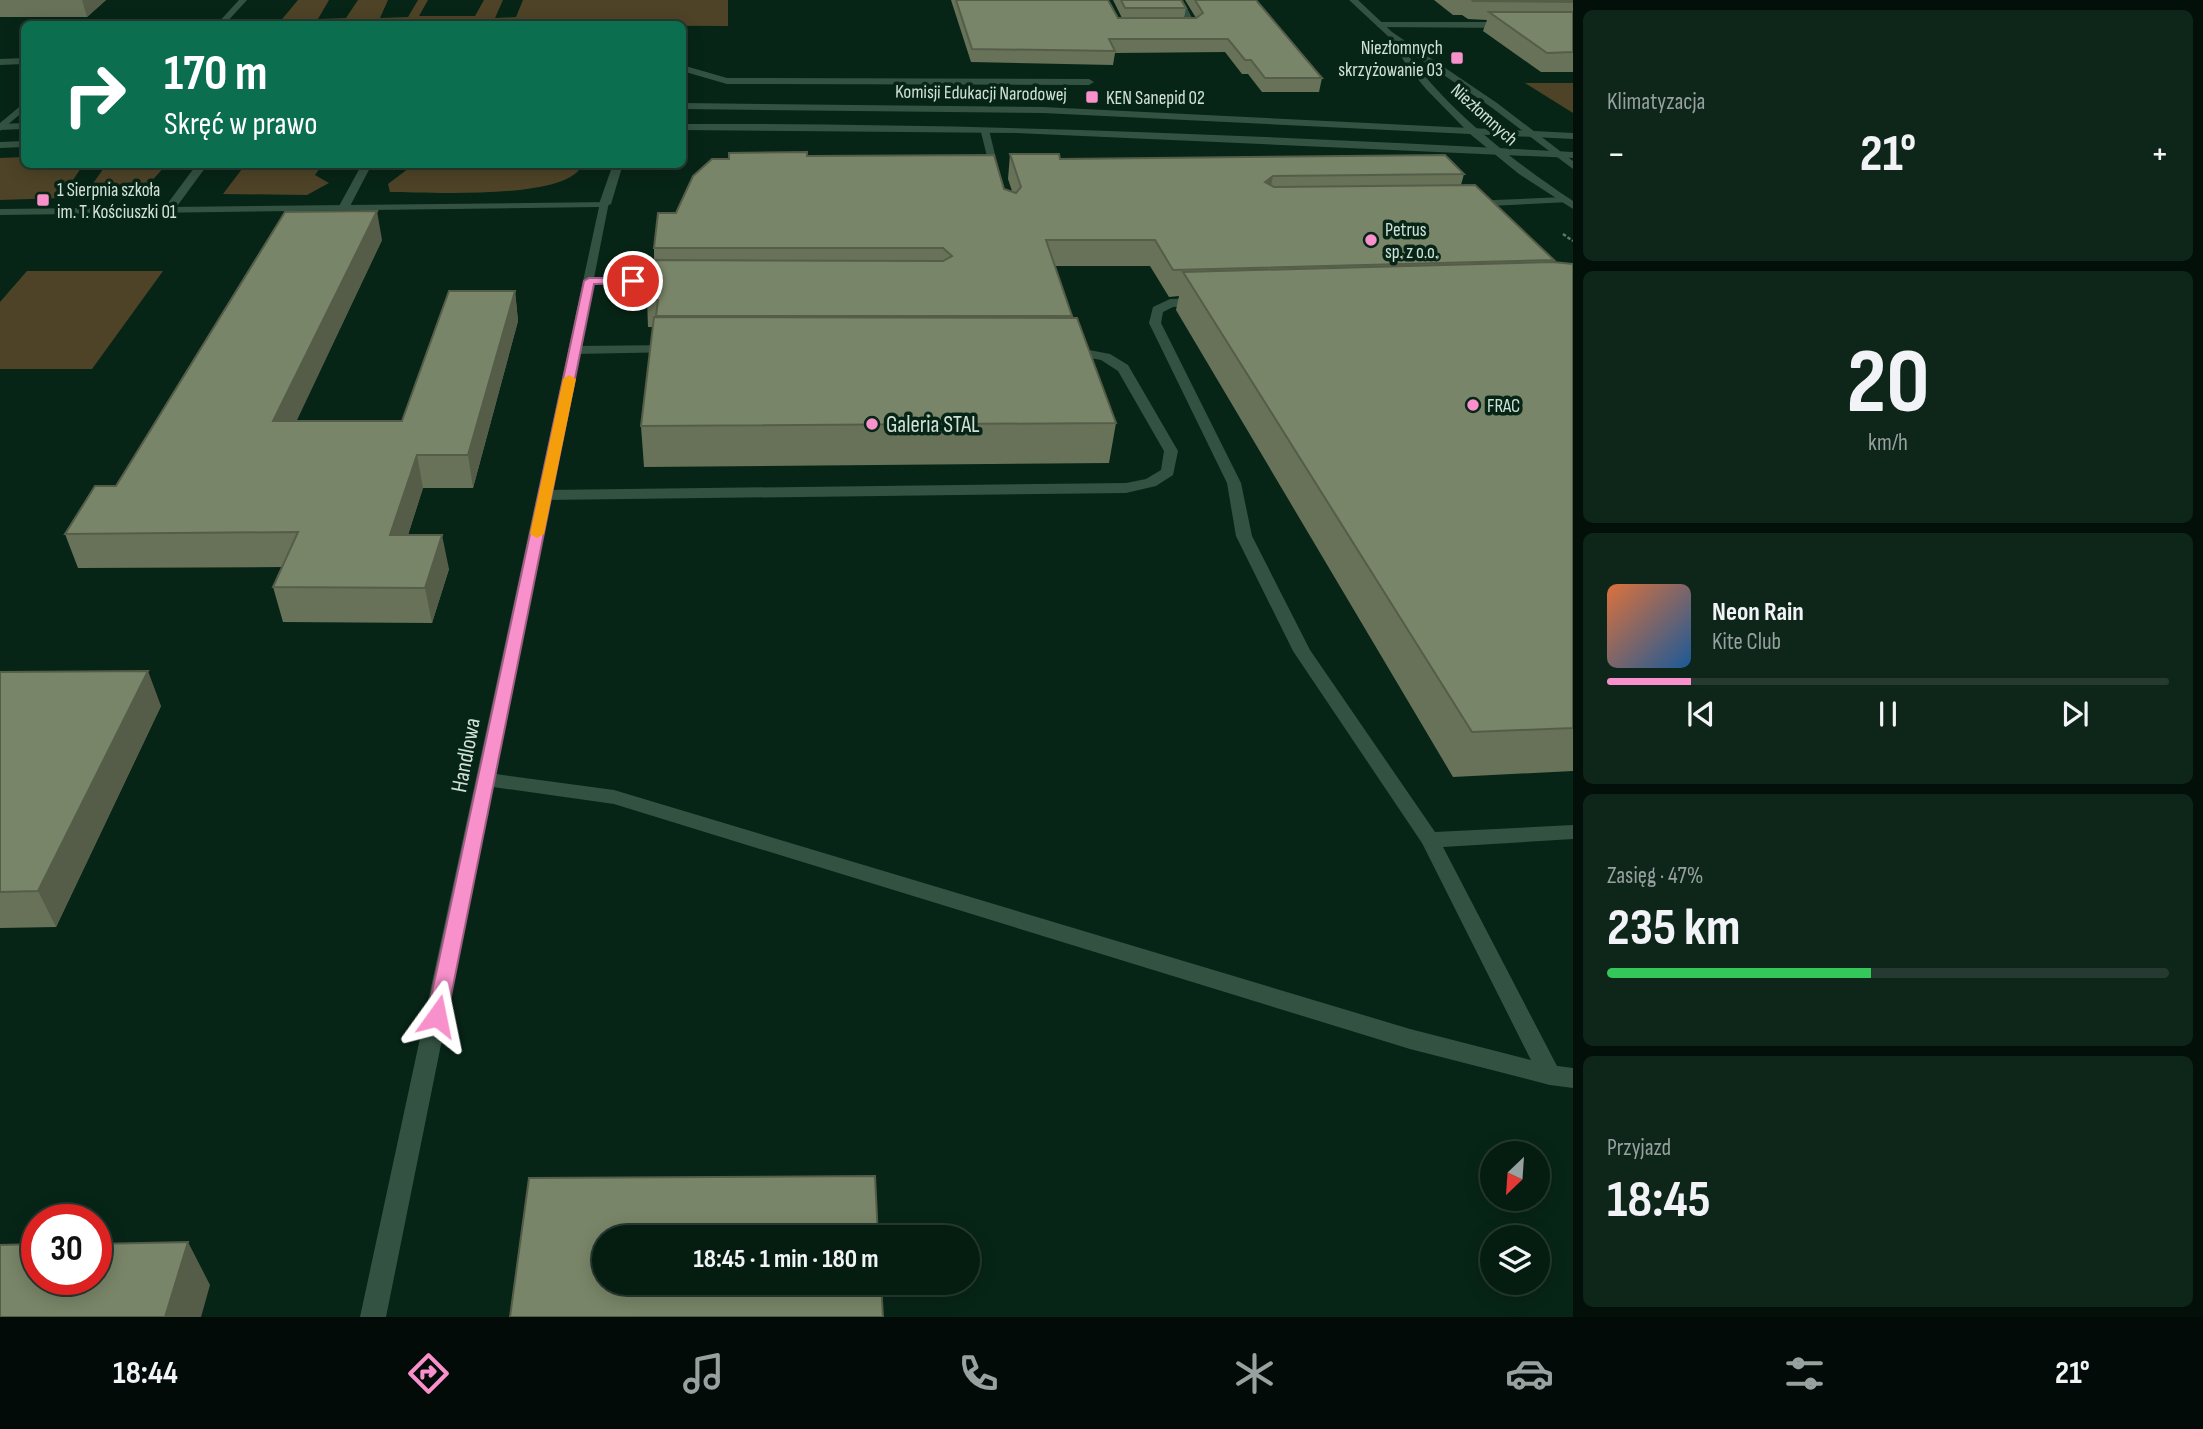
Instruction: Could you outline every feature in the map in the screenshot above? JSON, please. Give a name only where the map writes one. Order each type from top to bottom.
[{"type":"street","points":[[224,21],[243,0]]},
{"type":"street","points":[[1169,26],[1194,26],[1179,0]]},
{"type":"street","name":"Niezłomnych","points":[[1353,0],[1389,34],[1533,134],[1573,166]]},
{"type":"street","points":[[1380,25],[1522,25]]},
{"type":"street","name":"Niezłomnych","points":[[1389,34],[1406,60],[1474,131],[1569,203]]},
{"type":"street","points":[[0,62],[21,61]]},
{"type":"street","points":[[686,69],[727,81],[1089,82]]},
{"type":"street","name":"Komisji Edukacji Narodowej","points":[[686,104],[1043,110],[1573,135]]},
{"type":"street","points":[[0,127],[21,109]]},
{"type":"street","points":[[0,127],[21,125]]},
{"type":"street","name":"Komisji Edukacji Narodowej","points":[[686,129],[707,126],[984,130],[1573,155]]},
{"type":"street","points":[[984,130],[1001,187]]},
{"type":"street","points":[[0,145],[21,144]]},
{"type":"street","points":[[167,211],[200,168]]},
{"type":"street","points":[[344,208],[364,168]]},
{"type":"street","name":"Handlowa","points":[[373,1317],[605,204],[615,168]]},
{"type":"street","points":[[1458,204],[1569,203]]},
{"type":"street","points":[[0,212],[605,204]]},
{"type":"street","points":[[589,281],[682,281]]},
{"type":"street","points":[[1211,302],[1170,303],[1157,310],[1155,323],[1234,483],[1244,536],[1302,651],[1430,840],[1550,1075]]},
{"type":"street","points":[[575,350],[684,349]]},
{"type":"street","points":[[545,495],[1126,488],[1150,483],[1168,472],[1171,451],[1123,368],[1105,358],[1072,351],[1047,350]]},
{"type":"street","points":[[485,779],[614,797],[1410,1039],[1550,1075],[1573,1078]]},
{"type":"street","points":[[1430,840],[1573,832]]},
{"type":"shaded area","points":[[298,0],[329,0],[318,19],[346,18],[358,0],[388,0],[380,18],[408,17],[418,0],[428,0],[419,16],[475,16],[484,0],[503,0],[495,18],[516,17],[523,0],[728,0],[728,26],[686,26],[686,21],[280,21]]},
{"type":"shaded area","points":[[1525,83],[1573,83],[1573,113]]},
{"type":"shaded area","points":[[21,157],[21,168],[81,168],[61,198],[0,200],[0,158]]},
{"type":"shaded area","points":[[104,168],[163,168],[140,194],[124,198],[82,199]]},
{"type":"shaded area","points":[[243,168],[320,168],[315,175],[329,183],[307,195],[223,194]]},
{"type":"shaded area","points":[[409,168],[579,168],[572,176],[553,184],[495,192],[390,192],[388,184]]},
{"type":"shaded area","points":[[27,271],[163,271],[92,369],[0,369],[0,302]]},
{"type":"building","points":[[956,0],[1108,0],[1118,18],[1196,18],[1203,13],[1195,0],[1256,0],[1322,78],[1265,78],[1251,60],[1245,60],[1228,39],[1109,39],[1115,51],[972,49]]},
{"type":"building","points":[[1121,0],[1181,0],[1186,8],[1125,8]]},
{"type":"building","points":[[1573,0],[1573,2],[1473,1]]},
{"type":"building","points":[[1489,12],[1573,12],[1573,52],[1547,53]]},
{"type":"building","points":[[807,152],[807,156],[994,155],[1004,189],[1016,193],[1021,187],[1010,154],[1059,154],[1060,159],[1445,155],[1464,174],[1273,176],[1265,182],[1274,187],[1475,185],[1554,260],[1173,270],[1155,240],[1046,240],[1072,316],[656,316],[658,300],[647,300],[652,260],[943,261],[952,256],[943,248],[654,248],[658,213],[676,213],[693,176],[712,159],[729,159],[729,153]]},
{"type":"building","points":[[377,211],[273,421],[402,421],[449,291],[515,291],[468,455],[417,455],[390,535],[442,535],[425,588],[273,587],[298,532],[65,534],[95,486],[116,486],[285,212]]},
{"type":"building","points":[[1553,262],[1573,264],[1573,728],[1472,732],[1183,272]]},
{"type":"building","points":[[654,317],[1077,318],[1116,423],[641,426]]},
{"type":"building","points":[[148,671],[38,891],[0,892],[0,672]]},
{"type":"building","points":[[875,1176],[877,1225],[592,1225],[592,1295],[882,1295],[883,1317],[510,1317],[529,1178]]},
{"type":"building","points":[[188,1242],[165,1317],[0,1317],[0,1245],[21,1244],[21,1295],[112,1295],[112,1244]]},
{"type":"slow traffic","points":[[537,534],[569,379]]},
{"type":"place","name":"Niezłomnych skrzyżowanie 03","points":[[1457,58]]},
{"type":"place","name":"KEN Sanepid 02","points":[[1092,97]]},
{"type":"place","name":"1 Sierpnia szkoła im. T. Kościuszki 01","points":[[43,200]]},
{"type":"place","name":"Petrus sp. z o.o.","points":[[1371,240]]},
{"type":"place","name":"FRAC","points":[[1473,405]]},
{"type":"place","name":"Galeria STAL","points":[[872,424]]},
{"type":"route","points":[[437,1016],[589,281],[633,281]]}]
